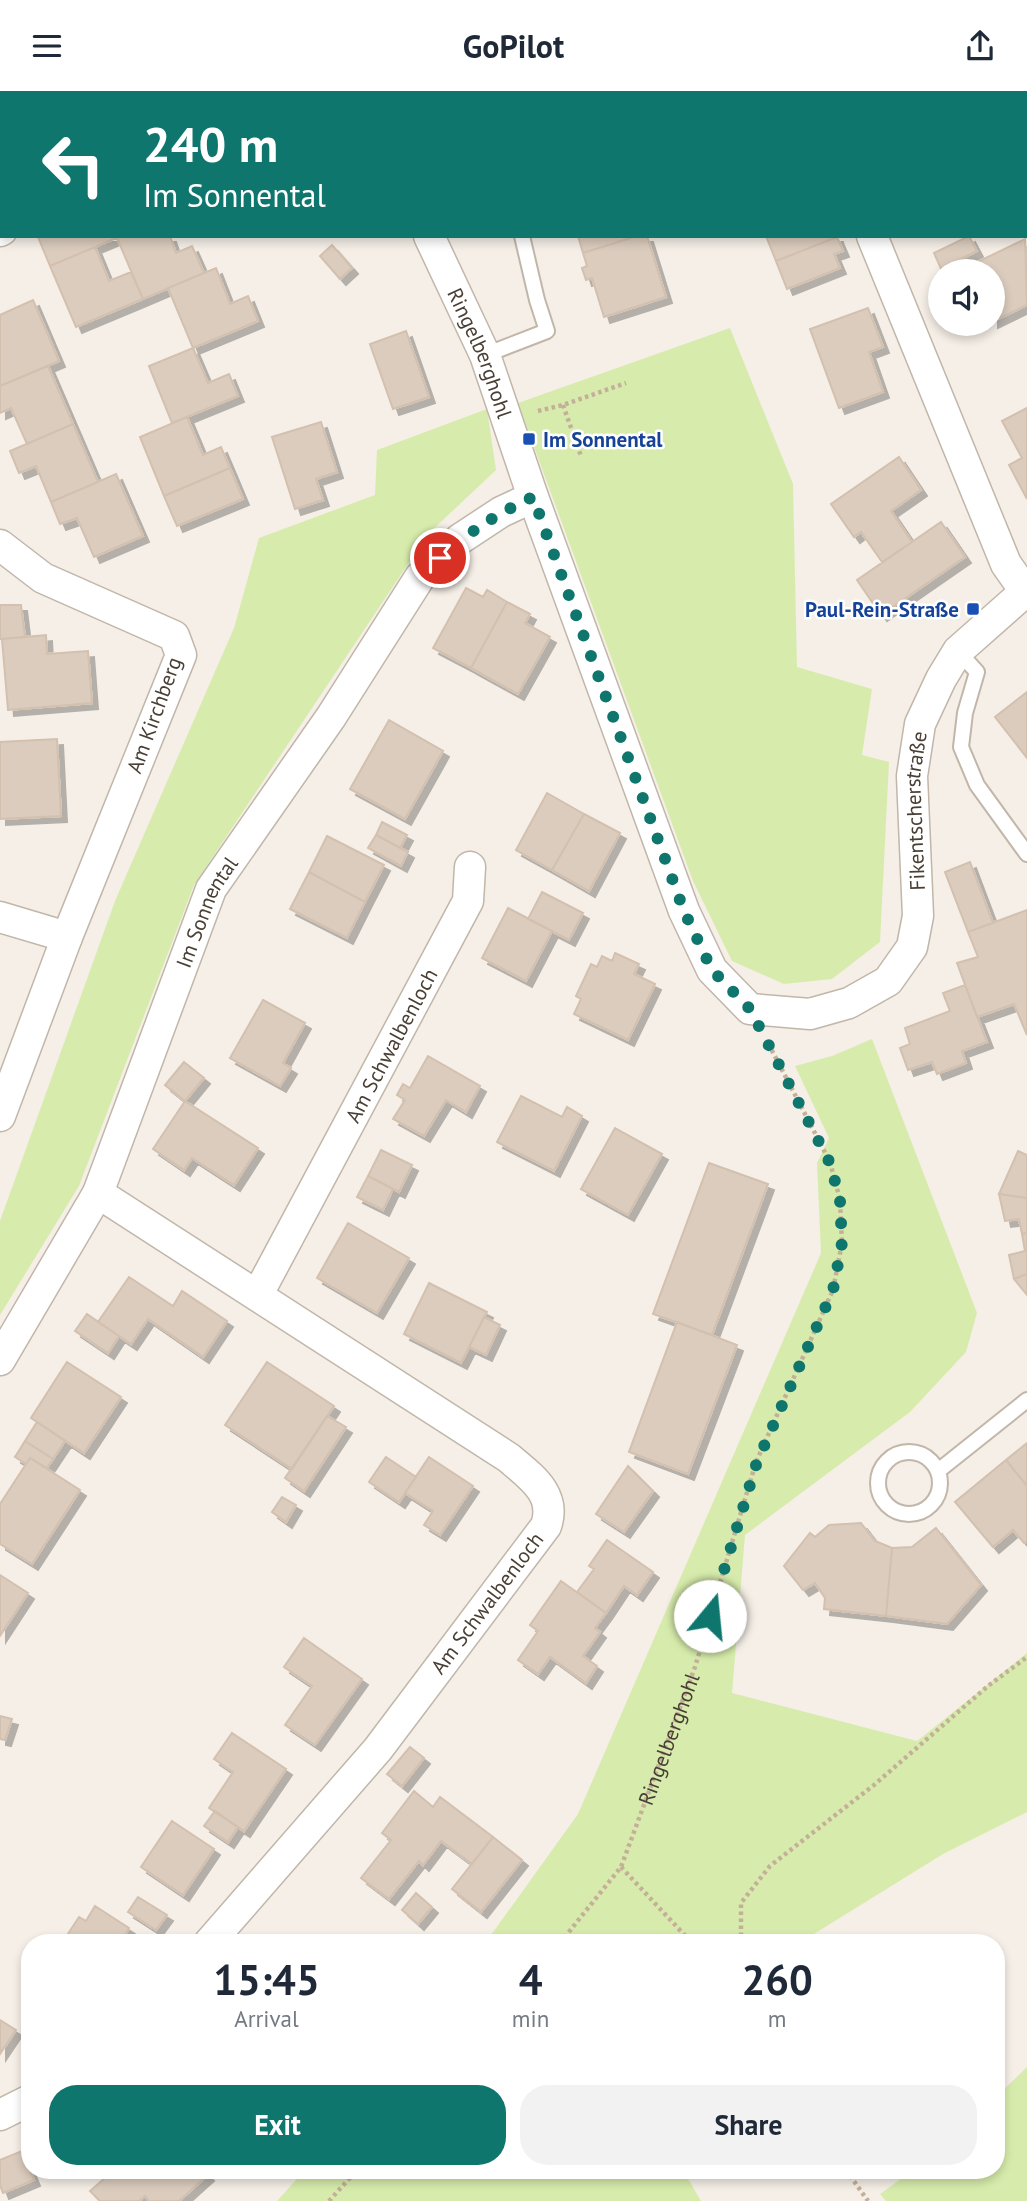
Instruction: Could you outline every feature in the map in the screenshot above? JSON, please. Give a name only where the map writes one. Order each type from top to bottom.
[{"type":"street","name":"Ringelberghohl","points":[[430,238],[485,355],[533,497],[684,911],[712,970],[750,1009]]},
{"type":"street","points":[[873,238],[1006,564],[1026,590]]},
{"type":"street","name":"Im Sonnental","points":[[0,1360],[98,1193],[211,889],[331,717],[420,577],[460,539],[501,512],[533,497]]},
{"type":"street","name":"Am Kirchberg","points":[[0,545],[43,578],[174,636],[181,655],[1,1108]]},
{"type":"street","name":"Fikentscherstraße","points":[[750,1009],[810,1014],[849,1003],[888,981],[912,947],[918,916],[912,776],[920,724],[941,679],[958,651],[1026,590]]},
{"type":"street","name":"Am Schwalbenloch","points":[[258,1294],[468,901],[470,867]]},
{"type":"street","points":[[0,917],[67,937]]},
{"type":"street","name":"Am Schwalbenloch","points":[[98,1193],[509,1458],[545,1492],[549,1505],[546,1526],[378,1749],[217,1934]]},
{"type":"street","points":[[0,2115],[21,2104]]},
{"type":"lane","points":[[485,355],[547,331],[523,238]]},
{"type":"lane","points":[[958,651],[977,672],[965,713],[961,747],[977,785],[1027,854]]},
{"type":"lane","points":[[938,1471],[1027,1400]]},
{"type":"lane","points":[[903,1452],[924,1455],[938,1471],[939,1490],[935,1499],[920,1511],[901,1513],[885,1502],[880,1493],[880,1472],[894,1456],[903,1452]]},
{"type":"path","points":[[506,418],[563,405],[626,383]]},
{"type":"path","points":[[563,405],[580,456]]},
{"type":"path","name":"Ringelberghohl","points":[[567,1934],[621,1867],[695,1667],[757,1462],[833,1290],[842,1243],[840,1200],[830,1163],[750,1009]]},
{"type":"path","points":[[741,1934],[741,1903],[770,1866],[874,1785],[988,1686],[1027,1657]]},
{"type":"path","points":[[621,1867],[684,1934]]},
{"type":"path","points":[[329,2201],[349,2179]]},
{"type":"path","points":[[852,2179],[868,2201]]},
{"type":"green space","points":[[730,328],[793,484],[797,667],[872,689],[862,755],[889,762],[880,942],[832,979],[784,984],[732,961],[693,881],[518,403]]},
{"type":"green space","points":[[487,409],[496,470],[428,534],[194,885],[79,1186],[0,1315],[0,1221],[115,901],[234,628],[259,538],[375,495],[377,450]]},
{"type":"green space","points":[[872,1039],[977,1313],[966,1352],[910,1412],[745,1535],[732,1693],[917,1741],[1027,1653],[1027,1812],[943,1854],[814,1934],[492,1934],[578,1814],[821,1253],[817,1163],[829,1138],[795,1066],[832,1056]]},
{"type":"green space","points":[[1027,2067],[1027,2201],[886,2201],[880,2194],[901,2179],[1005,2179],[1005,2088]]},
{"type":"green space","points":[[297,2179],[688,2179],[701,2201],[277,2201]]},
{"type":"building","points":[[38,238],[116,238],[50,266]]},
{"type":"building","points":[[117,238],[171,238],[176,253],[192,246],[204,273],[143,299]]},
{"type":"building","points":[[579,238],[631,238],[583,253]]},
{"type":"building","points":[[631,238],[648,238],[666,297],[604,317],[592,278],[586,280],[582,268],[587,266],[583,253]]},
{"type":"building","points":[[767,238],[834,238],[776,261]]},
{"type":"building","points":[[834,238],[837,238],[843,251],[834,254],[840,268],[787,289],[776,261]]},
{"type":"building","points":[[965,238],[970,238],[977,251],[961,259],[937,259],[934,253]]},
{"type":"building","points":[[1025,239],[1027,305],[1005,316],[1005,259],[984,259]]},
{"type":"building","points":[[332,245],[352,268],[340,279],[320,256]]},
{"type":"building","points":[[95,247],[109,281],[131,272],[143,299],[76,327],[50,266]]},
{"type":"building","points":[[216,268],[230,304],[248,296],[258,321],[193,348],[168,288]]},
{"type":"building","points":[[33,300],[59,361],[0,386],[0,315]]},
{"type":"building","points":[[868,308],[883,347],[869,352],[883,392],[839,408],[810,329]]},
{"type":"building","points":[[406,331],[429,397],[393,409],[370,344]]},
{"type":"building","points":[[193,348],[208,383],[229,374],[238,396],[172,423],[149,366]]},
{"type":"building","points":[[48,366],[73,424],[27,444],[11,408],[0,413],[0,386]]},
{"type":"building","points":[[1027,408],[1027,499],[1009,465],[1022,458],[1002,421]]},
{"type":"building","points":[[187,417],[203,455],[221,447],[230,468],[164,496],[140,437]]},
{"type":"building","points":[[321,422],[337,472],[316,479],[323,500],[295,509],[272,437]]},
{"type":"building","points":[[73,424],[98,482],[51,502],[36,466],[19,473],[10,451]]},
{"type":"building","points":[[899,457],[921,490],[891,511],[912,542],[882,562],[861,532],[854,537],[831,504]]},
{"type":"building","points":[[230,468],[243,499],[177,526],[164,496]]},
{"type":"building","points":[[116,474],[143,536],[94,557],[77,518],[60,524],[51,502]]},
{"type":"building","points":[[941,522],[965,557],[881,615],[857,580]]},
{"type":"building","points":[[466,588],[483,597],[487,590],[507,602],[471,668],[433,648]]},
{"type":"building","points":[[507,602],[530,614],[525,623],[550,637],[518,694],[471,668]]},
{"type":"building","points":[[0,605],[21,605],[25,637],[0,639]]},
{"type":"building","points":[[46,635],[47,654],[88,651],[92,703],[8,710],[2,639]]},
{"type":"building","points":[[1027,692],[1027,758],[995,717]]},
{"type":"building","points":[[389,720],[443,751],[405,819],[350,789]]},
{"type":"building","points":[[57,739],[61,816],[0,819],[0,742]]},
{"type":"building","points":[[547,793],[584,814],[552,870],[516,850]]},
{"type":"building","points":[[584,814],[620,833],[589,891],[552,870]]},
{"type":"building","points":[[382,822],[407,835],[400,848],[376,835]]},
{"type":"building","points":[[376,835],[408,852],[401,866],[368,848]]},
{"type":"building","points":[[327,836],[384,865],[365,902],[309,872]]},
{"type":"building","points":[[970,862],[993,923],[968,932],[945,872]]},
{"type":"building","points":[[309,872],[365,902],[347,938],[290,909]]},
{"type":"building","points":[[542,892],[583,913],[569,940],[528,919]]},
{"type":"building","points":[[508,908],[552,931],[526,981],[482,958]]},
{"type":"building","points":[[1027,910],[1027,1035],[1014,1004],[977,1017],[957,963],[978,957],[968,932]]},
{"type":"building","points":[[615,953],[639,964],[634,974],[655,984],[628,1040],[574,1014],[581,999],[576,996],[591,964],[597,967],[602,956],[612,961]]},
{"type":"building","points":[[965,985],[987,1042],[962,1051],[966,1063],[937,1074],[932,1062],[908,1070],[900,1048],[910,1044],[905,1028],[950,1011],[943,993]]},
{"type":"building","points":[[263,1000],[305,1023],[283,1063],[291,1068],[280,1086],[230,1058]]},
{"type":"building","points":[[428,1056],[480,1086],[466,1112],[446,1100],[424,1136],[393,1119],[405,1100],[397,1095],[403,1084],[410,1088]]},
{"type":"building","points":[[184,1062],[204,1078],[185,1101],[165,1085]]},
{"type":"building","points":[[521,1096],[562,1117],[567,1107],[582,1116],[554,1171],[497,1142]]},
{"type":"building","points":[[185,1101],[258,1148],[234,1185],[192,1158],[184,1170],[153,1149]]},
{"type":"building","points":[[615,1128],[662,1154],[628,1215],[581,1189]]},
{"type":"building","points":[[381,1150],[412,1165],[399,1192],[368,1176]]},
{"type":"building","points":[[1018,1151],[1027,1155],[1027,1198],[999,1194]]},
{"type":"building","points":[[709,1163],[768,1184],[712,1335],[653,1314]]},
{"type":"building","points":[[368,1176],[393,1189],[383,1210],[357,1197]]},
{"type":"building","points":[[999,1194],[1027,1198],[1027,1233],[1022,1234],[1019,1219],[1005,1221]]},
{"type":"building","points":[[348,1223],[409,1258],[377,1313],[317,1278]]},
{"type":"building","points":[[1027,1233],[1027,1274],[1014,1279],[1009,1255],[1025,1251],[1022,1234]]},
{"type":"building","points":[[1027,1274],[1027,1295],[1014,1279]]},
{"type":"building","points":[[129,1277],[173,1306],[182,1291],[227,1321],[203,1357],[148,1319],[131,1344],[98,1322]]},
{"type":"building","points":[[429,1283],[487,1312],[461,1363],[404,1334]]},
{"type":"building","points":[[87,1314],[119,1336],[108,1353],[75,1331]]},
{"type":"building","points":[[484,1317],[500,1325],[486,1355],[469,1347]]},
{"type":"building","points":[[677,1322],[737,1345],[688,1474],[629,1452]]},
{"type":"building","points":[[67,1362],[121,1397],[84,1453],[31,1418]]},
{"type":"building","points":[[267,1362],[334,1406],[292,1469],[225,1425]]},
{"type":"building","points":[[327,1416],[346,1427],[304,1491],[285,1478]]},
{"type":"building","points":[[37,1422],[65,1441],[53,1459],[25,1441]]},
{"type":"building","points":[[25,1441],[53,1459],[47,1468],[30,1458],[26,1464],[15,1457]]},
{"type":"building","points":[[1027,1443],[1027,1486],[1006,1460]]},
{"type":"building","points":[[386,1457],[416,1477],[399,1502],[369,1482]]},
{"type":"building","points":[[429,1457],[473,1486],[440,1535],[424,1525],[433,1511],[405,1493]]},
{"type":"building","points":[[30,1458],[80,1490],[32,1564],[0,1544],[0,1504]]},
{"type":"building","points":[[1006,1460],[1027,1486],[1027,1541],[1024,1543],[1013,1530],[993,1547],[955,1502]]},
{"type":"building","points":[[628,1466],[653,1491],[624,1532],[596,1514]]},
{"type":"building","points":[[282,1497],[296,1505],[286,1522],[272,1512]]},
{"type":"building","points":[[861,1523],[875,1541],[892,1548],[886,1616],[824,1609],[825,1598],[815,1583],[803,1590],[784,1566],[810,1533],[815,1537],[829,1525]]},
{"type":"building","points":[[936,1528],[981,1585],[947,1624],[886,1616],[892,1548],[912,1547]]},
{"type":"building","points":[[607,1540],[653,1572],[637,1595],[624,1586],[606,1613],[577,1592],[594,1569],[589,1566]]},
{"type":"building","points":[[0,1575],[28,1593],[0,1636]]},
{"type":"building","points":[[561,1581],[606,1613],[595,1628],[600,1632],[583,1656],[597,1666],[586,1683],[550,1657],[538,1674],[518,1660],[538,1631],[530,1625]]},
{"type":"building","points":[[304,1638],[362,1679],[315,1745],[285,1725],[312,1686],[284,1667]]},
{"type":"building","points":[[0,1716],[12,1719],[5,1740],[0,1739]]},
{"type":"building","points":[[232,1733],[286,1769],[244,1831],[209,1808],[233,1772],[214,1759]]},
{"type":"building","points":[[410,1747],[424,1758],[402,1786],[387,1774]]},
{"type":"building","points":[[414,1791],[433,1807],[440,1797],[493,1837],[472,1864],[441,1841],[423,1865],[419,1861],[389,1899],[361,1878],[391,1840],[382,1833]]},
{"type":"building","points":[[215,1811],[238,1827],[228,1842],[204,1826]]},
{"type":"building","points":[[172,1821],[214,1849],[183,1895],[141,1867]]},
{"type":"building","points":[[493,1837],[522,1860],[481,1912],[452,1889]]},
{"type":"building","points":[[416,1893],[432,1907],[418,1924],[402,1910]]},
{"type":"building","points":[[138,1897],[167,1915],[156,1930],[128,1912]]},
{"type":"building","points":[[95,1906],[129,1928],[125,1934],[68,1934],[79,1917],[86,1921]]},
{"type":"building","points":[[0,2020],[16,2030],[0,2054]]},
{"type":"building","points":[[21,2151],[21,2179],[34,2180],[3,2193],[0,2185],[0,2160]]},
{"type":"building","points":[[104,2179],[204,2179],[179,2201],[149,2201],[145,2196],[139,2201],[100,2201],[90,2191]]},
{"type":"place","name":"Im Sonnental","points":[[529,439]]},
{"type":"place","name":"Paul-Rein-Straße","points":[[973,609]]},
{"type":"route","points":[[440,558],[460,539],[501,512],[533,497],[654,835],[684,911],[712,970],[750,1009],[830,1163],[840,1200],[842,1243],[833,1290],[757,1462],[710,1616]]}]
